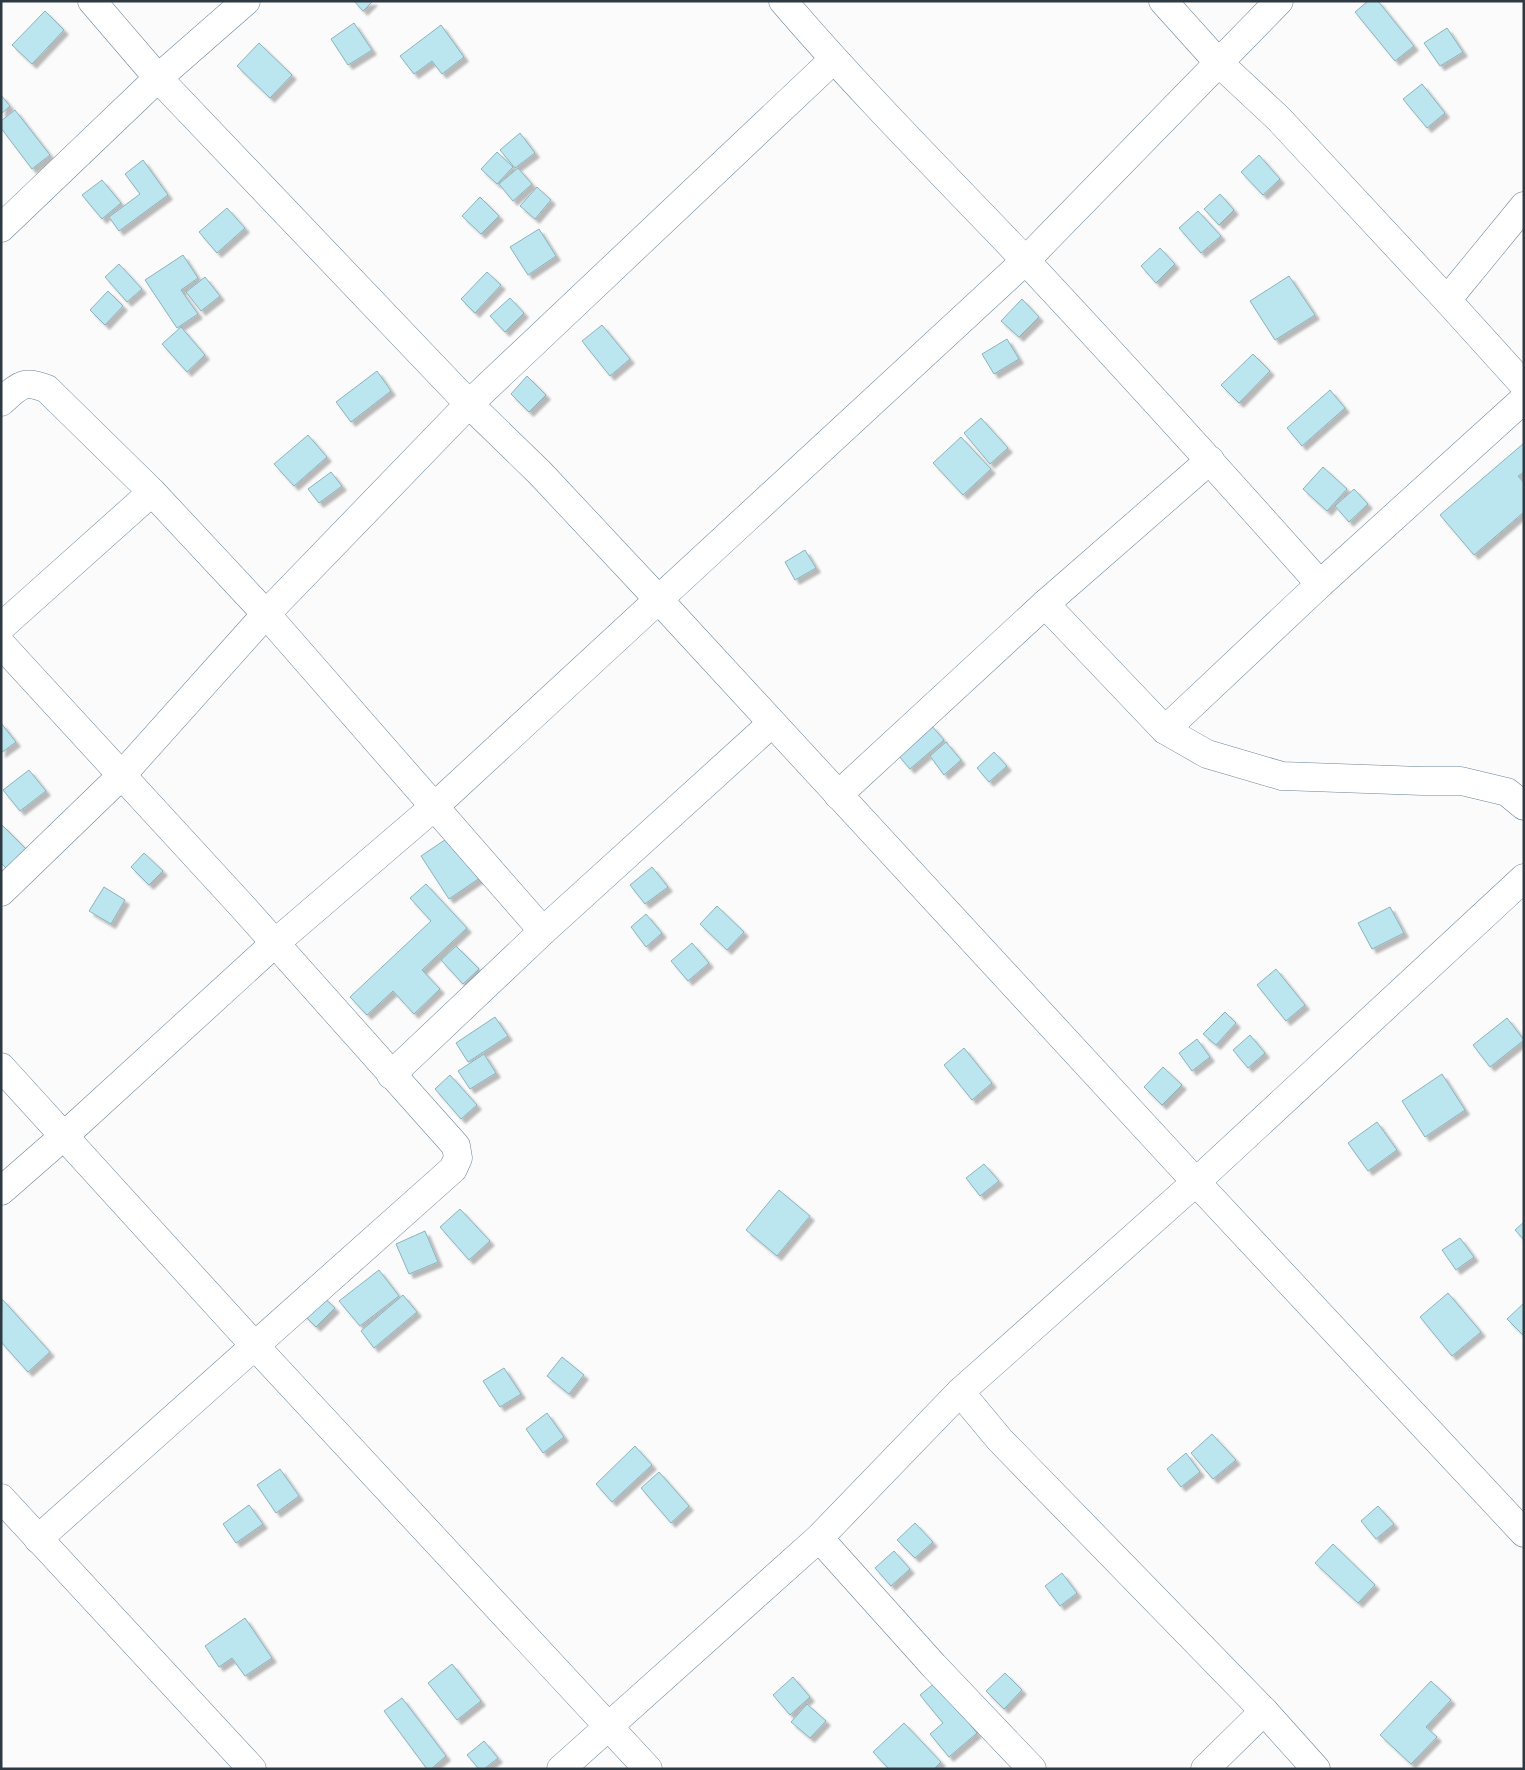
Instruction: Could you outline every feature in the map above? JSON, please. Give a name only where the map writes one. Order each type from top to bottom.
[{"type":"street","points":[[92,1],[158,78],[469,404],[540,473],[659,600],[1196,1182],[1524,1533]]},
{"type":"street","points":[[1,228],[158,78],[246,1]]},
{"type":"street","points":[[783,1],[833,60],[1025,261],[1210,460],[1320,584]]},
{"type":"street","points":[[1163,1],[1218,62],[1279,119],[1524,385]]},
{"type":"street","points":[[1,1192],[65,1136],[274,944],[435,806],[1025,261],[1279,1]]},
{"type":"street","points":[[1,892],[121,776],[266,614],[469,404],[833,60]]},
{"type":"street","points":[[1447,300],[1524,206]]},
{"type":"street","points":[[1,402],[17,387],[33,383],[47,389],[152,492],[266,614],[543,931]]},
{"type":"street","points":[[1165,730],[1320,584],[1524,399]]},
{"type":"street","points":[[838,794],[1045,604],[1210,460]]},
{"type":"street","points":[[1,627],[152,492]]},
{"type":"street","points":[[1045,604],[1165,730],[1207,754],[1282,776],[1461,781],[1507,792],[1524,806]]},
{"type":"street","points":[[1,644],[241,906],[456,1146],[458,1158],[453,1169],[38,1539]]},
{"type":"street","points":[[391,1074],[543,931],[772,723]]},
{"type":"street","points":[[561,1769],[819,1538],[960,1392],[1196,1182],[1524,878]]},
{"type":"street","points":[[1,1067],[256,1346],[648,1769]]},
{"type":"street","points":[[960,1392],[1000,1440],[1264,1711],[1316,1769]]},
{"type":"street","points":[[1,1498],[252,1769]]},
{"type":"street","points":[[819,1538],[934,1666],[1032,1769]]},
{"type":"street","points":[[1205,1769],[1264,1711]]},
{"type":"building","points":[[354,1],[373,1],[363,11]]},
{"type":"building","points":[[1368,1],[1378,1],[1414,46],[1395,61],[1355,12]]},
{"type":"building","points":[[45,11],[64,30],[32,64],[12,45]]},
{"type":"building","points":[[354,23],[372,50],[348,65],[331,39]]},
{"type":"building","points":[[441,25],[464,57],[442,74],[432,61],[414,74],[400,56]]},
{"type":"building","points":[[1447,28],[1463,52],[1440,66],[1424,43]]},
{"type":"building","points":[[259,43],[292,75],[270,98],[237,66]]},
{"type":"building","points":[[1422,84],[1445,113],[1427,128],[1403,99]]},
{"type":"building","points":[[1,95],[10,106],[1,114]]},
{"type":"building","points":[[15,110],[50,155],[32,169],[1,128],[1,121]]},
{"type":"building","points":[[520,133],[535,153],[515,168],[500,150]]},
{"type":"building","points":[[497,152],[513,167],[497,184],[481,169]]},
{"type":"building","points":[[1259,155],[1280,179],[1263,195],[1241,172]]},
{"type":"building","points":[[143,160],[168,195],[119,231],[109,217],[140,194],[125,174]]},
{"type":"building","points":[[518,168],[532,184],[513,201],[499,184]]},
{"type":"building","points":[[102,180],[121,203],[102,219],[82,195]]},
{"type":"building","points":[[537,187],[551,200],[535,219],[520,206]]},
{"type":"building","points":[[1220,194],[1234,210],[1219,225],[1204,209]]},
{"type":"building","points":[[480,197],[499,216],[481,234],[462,216]]},
{"type":"building","points":[[227,208],[245,228],[217,253],[199,232]]},
{"type":"building","points":[[1198,211],[1221,236],[1201,253],[1179,228]]},
{"type":"building","points":[[539,229],[556,256],[528,275],[510,247]]},
{"type":"building","points":[[1160,248],[1175,264],[1156,283],[1141,266]]},
{"type":"building","points":[[183,255],[198,278],[181,290],[198,314],[177,328],[145,280]]},
{"type":"building","points":[[119,264],[142,289],[127,302],[105,277]]},
{"type":"building","points":[[487,272],[501,285],[475,313],[461,299]]},
{"type":"building","points":[[1289,276],[1315,315],[1275,340],[1250,301]]},
{"type":"building","points":[[205,277],[220,296],[201,311],[186,292]]},
{"type":"building","points":[[108,291],[123,306],[105,325],[90,310]]},
{"type":"building","points":[[510,298],[524,313],[505,332],[490,316]]},
{"type":"building","points":[[1022,299],[1039,317],[1019,337],[1001,321]]},
{"type":"building","points":[[602,325],[630,359],[610,376],[582,341]]},
{"type":"building","points":[[181,327],[205,355],[187,372],[162,344]]},
{"type":"building","points":[[1007,339],[1019,359],[994,374],[982,354]]},
{"type":"building","points":[[1253,354],[1270,371],[1239,403],[1221,385]]},
{"type":"building","points":[[377,371],[391,391],[351,422],[336,402]]},
{"type":"building","points":[[527,376],[546,395],[529,412],[511,394]]},
{"type":"building","points":[[1330,390],[1345,408],[1302,446],[1287,428]]},
{"type":"building","points":[[981,418],[1008,448],[990,464],[964,433]]},
{"type":"building","points":[[308,435],[327,457],[294,486],[274,464]]},
{"type":"building","points":[[961,437],[991,469],[963,495],[933,463]]},
{"type":"building","points":[[1524,443],[1524,472],[1518,476],[1524,483],[1524,512],[1474,555],[1440,515]]},
{"type":"building","points":[[1323,467],[1347,489],[1327,511],[1303,489]]},
{"type":"building","points":[[331,472],[342,486],[319,503],[308,489]]},
{"type":"building","points":[[1354,489],[1368,504],[1349,522],[1335,506]]},
{"type":"building","points":[[805,550],[816,568],[795,580],[785,562]]},
{"type":"building","points":[[1,723],[16,742],[1,753]]},
{"type":"building","points":[[931,725],[944,740],[910,769],[898,755]]},
{"type":"building","points":[[946,742],[961,760],[944,775],[930,756]]},
{"type":"building","points":[[994,752],[1007,766],[989,782],[977,768]]},
{"type":"building","points":[[29,770],[46,791],[20,811],[3,790]]},
{"type":"building","points":[[1,824],[26,849],[6,868],[1,863]]},
{"type":"building","points":[[464,827],[493,869],[449,899],[421,856]]},
{"type":"building","points":[[144,853],[163,871],[149,885],[131,867]]},
{"type":"building","points":[[652,867],[668,887],[645,904],[630,885]]},
{"type":"building","points":[[426,884],[467,928],[422,970],[440,989],[414,1014],[393,991],[367,1015],[350,997],[431,921],[410,898]]},
{"type":"building","points":[[104,887],[125,900],[111,924],[89,911]]},
{"type":"building","points":[[717,906],[744,932],[727,950],[700,924]]},
{"type":"building","points":[[1390,907],[1404,933],[1372,949],[1358,923]]},
{"type":"building","points":[[646,914],[662,933],[646,947],[631,927]]},
{"type":"building","points":[[692,943],[709,963],[688,981],[671,961]]},
{"type":"building","points":[[456,946],[479,969],[463,984],[441,960]]},
{"type":"building","points":[[1276,969],[1305,1005],[1286,1021],[1257,985]]},
{"type":"building","points":[[1225,1012],[1236,1023],[1216,1045],[1203,1034]]},
{"type":"building","points":[[495,1017],[508,1036],[468,1062],[456,1043]]},
{"type":"building","points":[[1507,1018],[1524,1040],[1490,1067],[1473,1045]]},
{"type":"building","points":[[1250,1035],[1265,1053],[1248,1068],[1233,1050]]},
{"type":"building","points":[[1197,1039],[1210,1057],[1192,1071],[1179,1053]]},
{"type":"building","points":[[964,1048],[992,1083],[972,1100],[944,1065]]},
{"type":"building","points":[[484,1054],[496,1073],[470,1089],[458,1071]]},
{"type":"building","points":[[1163,1067],[1182,1085],[1162,1105],[1144,1087]]},
{"type":"building","points":[[1442,1074],[1465,1110],[1425,1137],[1402,1101]]},
{"type":"building","points":[[450,1075],[477,1105],[461,1119],[435,1089]]},
{"type":"building","points":[[1377,1122],[1397,1150],[1368,1171],[1348,1143]]},
{"type":"building","points":[[984,1164],[999,1181],[980,1196],[966,1178]]},
{"type":"building","points":[[779,1190],[810,1216],[777,1256],[746,1230]]},
{"type":"building","points":[[460,1209],[490,1241],[469,1260],[440,1227]]},
{"type":"building","points":[[1524,1222],[1524,1240],[1515,1230]]},
{"type":"building","points":[[425,1231],[438,1262],[409,1274],[396,1244]]},
{"type":"building","points":[[1460,1238],[1474,1257],[1456,1270],[1442,1250]]},
{"type":"building","points":[[379,1270],[399,1296],[360,1326],[339,1301]]},
{"type":"building","points":[[1448,1293],[1481,1332],[1452,1356],[1420,1317]]},
{"type":"building","points":[[320,1294],[335,1308],[316,1327],[301,1312]]},
{"type":"building","points":[[403,1295],[417,1312],[374,1348],[361,1331]]},
{"type":"building","points":[[2,1299],[50,1352],[28,1372],[1,1342]]},
{"type":"building","points":[[1524,1303],[1524,1336],[1507,1319]]},
{"type":"building","points":[[562,1357],[584,1375],[569,1394],[547,1376]]},
{"type":"building","points":[[504,1368],[521,1394],[500,1407],[483,1381]]},
{"type":"building","points":[[547,1413],[564,1437],[543,1453],[526,1429]]},
{"type":"building","points":[[1212,1434],[1236,1460],[1213,1479],[1191,1453]]},
{"type":"building","points":[[635,1446],[652,1465],[612,1502],[596,1484]]},
{"type":"building","points":[[1186,1453],[1200,1472],[1181,1487],[1167,1469]]},
{"type":"building","points":[[280,1469],[299,1496],[276,1513],[257,1485]]},
{"type":"building","points":[[659,1472],[689,1506],[671,1523],[641,1488]]},
{"type":"building","points":[[249,1505],[263,1524],[236,1543],[223,1524]]},
{"type":"building","points":[[1378,1506],[1394,1524],[1376,1539],[1361,1521]]},
{"type":"building","points":[[915,1523],[933,1542],[915,1558],[897,1540]]},
{"type":"building","points":[[1333,1544],[1375,1585],[1358,1603],[1315,1563]]},
{"type":"building","points":[[894,1551],[910,1569],[891,1586],[875,1568]]},
{"type":"building","points":[[1062,1573],[1077,1593],[1060,1606],[1045,1586]]},
{"type":"building","points":[[245,1618],[272,1658],[245,1676],[232,1658],[219,1667],[205,1646]]},
{"type":"building","points":[[452,1664],[481,1701],[457,1720],[428,1683]]},
{"type":"building","points":[[1005,1673],[1022,1690],[1004,1709],[986,1691]]},
{"type":"building","points":[[793,1677],[810,1697],[790,1715],[773,1695]]},
{"type":"building","points":[[1431,1681],[1451,1700],[1426,1727],[1437,1737],[1411,1764],[1380,1735]]},
{"type":"building","points":[[936,1682],[977,1733],[949,1757],[930,1734],[943,1723],[920,1695]]},
{"type":"building","points":[[402,1698],[446,1756],[431,1769],[427,1769],[384,1711]]},
{"type":"building","points":[[807,1704],[826,1721],[810,1738],[791,1722]]},
{"type":"building","points":[[904,1723],[941,1762],[934,1769],[889,1769],[873,1752]]},
{"type":"building","points":[[484,1741],[498,1758],[484,1769],[479,1769],[467,1755]]}]
